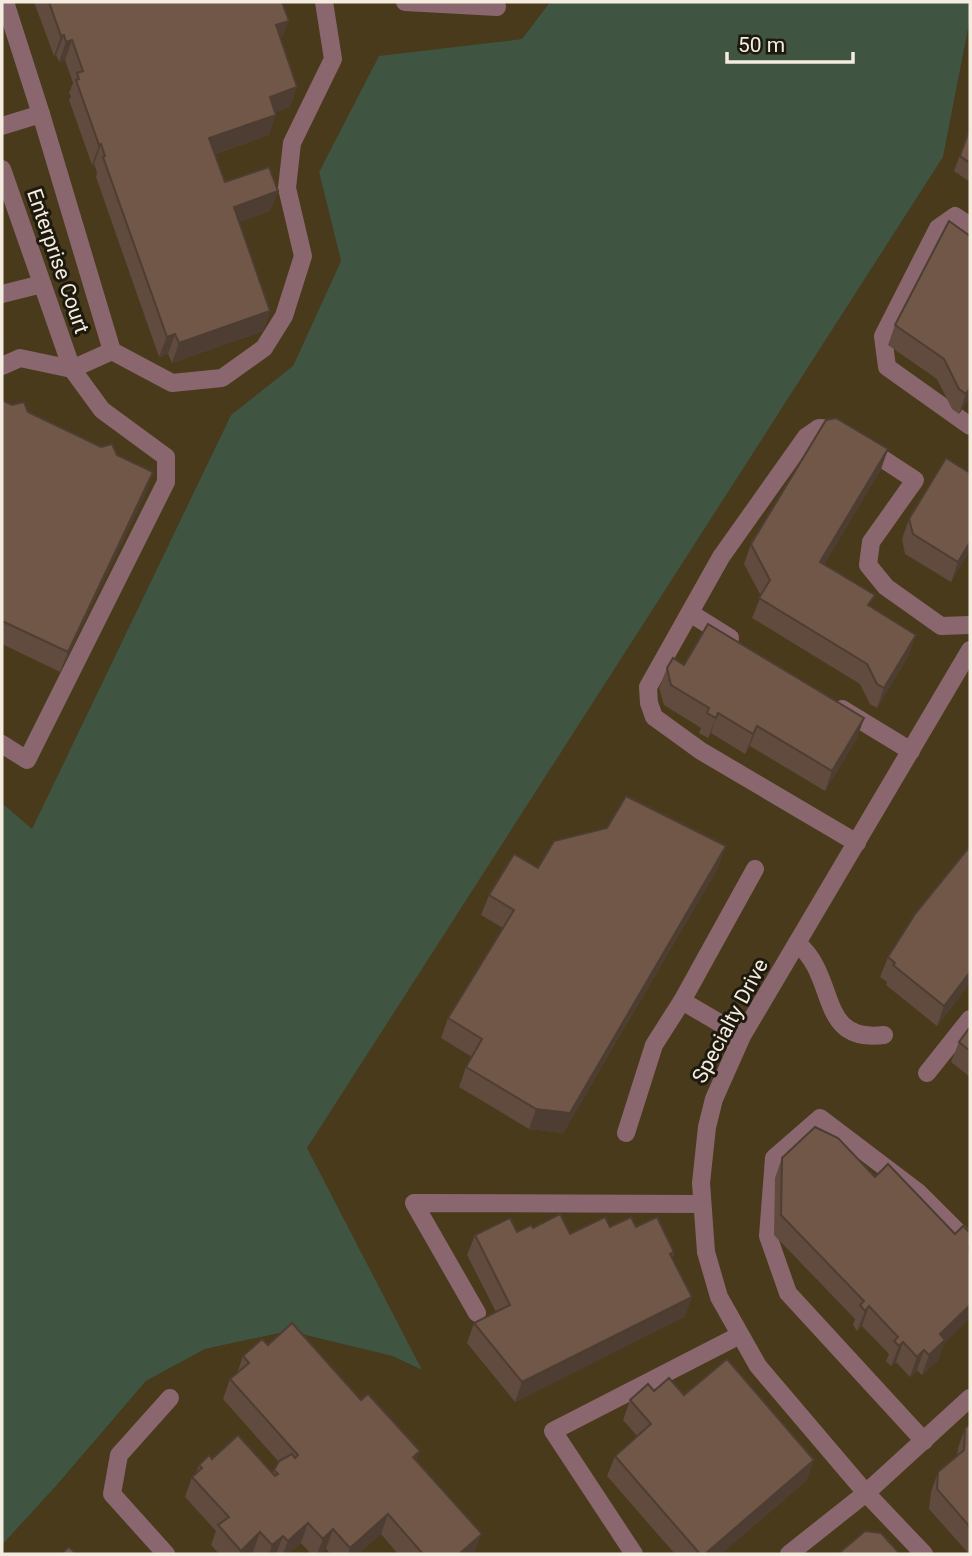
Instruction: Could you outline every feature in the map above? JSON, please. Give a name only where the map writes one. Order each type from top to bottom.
[{"type":"street","points":[[5,2],[112,351],[172,383],[222,378],[264,348],[284,316],[303,256],[287,188],[292,143],[333,59],[324,2]]},
{"type":"street","points":[[405,2],[497,7]]},
{"type":"street","points":[[2,126],[41,114]]},
{"type":"street","name":"Enterprise Court","points":[[2,169],[72,369],[102,410],[166,457],[166,482],[27,760],[2,744]]},
{"type":"street","points":[[970,226],[955,216],[939,228],[883,336],[887,368],[970,426]]},
{"type":"street","points":[[2,294],[42,284]]},
{"type":"street","points":[[2,366],[20,358],[72,369],[112,351]]},
{"type":"street","points":[[857,842],[701,751],[654,718],[648,687],[721,557],[806,437],[819,428],[837,429],[915,480],[872,542],[868,565],[886,587],[942,626],[970,625]]},
{"type":"street","points":[[690,612],[748,649]]},
{"type":"street","name":"Specialty Drive","points":[[924,1554],[866,1493],[758,1366],[719,1297],[706,1252],[701,1183],[707,1126],[714,1099],[743,1036],[970,650]]},
{"type":"street","points":[[829,701],[911,751]]},
{"type":"street","points":[[626,1133],[654,1045],[755,869]]},
{"type":"street","points":[[797,943],[806,950],[818,967],[836,1017],[844,1027],[865,1037],[884,1035]]},
{"type":"street","points":[[681,1001],[743,1036]]},
{"type":"street","points":[[927,1073],[970,1019]]},
{"type":"street","points":[[924,1441],[788,1293],[768,1236],[774,1158],[820,1118],[919,1193],[970,1244]]},
{"type":"street","points":[[477,1313],[414,1203],[702,1205]]},
{"type":"street","points":[[634,1554],[553,1431],[740,1335]]},
{"type":"street","points":[[166,1554],[112,1494],[119,1455],[170,1398]]},
{"type":"street","points":[[789,1554],[866,1493],[970,1398]]},
{"type":"shaded area","points":[[2,2],[550,2],[522,39],[379,57],[319,172],[341,261],[293,366],[231,415],[32,830],[2,803]]},
{"type":"shaded area","points":[[970,19],[970,1554],[2,1554],[2,1545],[146,1381],[205,1349],[289,1331],[392,1356],[421,1370],[306,1148],[943,157]]},
{"type":"green space","points":[[550,2],[970,2],[970,19],[943,157],[307,1148],[422,1370],[392,1356],[289,1331],[205,1349],[146,1381],[2,1545],[2,803],[32,829],[231,415],[293,366],[341,261],[319,172],[379,56],[522,39]]},
{"type":"building","points":[[49,2],[282,2],[289,21],[276,25],[297,87],[270,97],[276,115],[209,138],[225,182],[269,167],[278,191],[234,207],[270,311],[179,343],[175,334],[167,337],[103,157],[105,156],[101,144],[99,145],[76,80],[79,79],[77,73],[83,71],[72,40],[66,42],[64,35],[61,36]]},
{"type":"building","points":[[970,128],[970,163],[960,156]]},
{"type":"building","points":[[949,221],[970,236],[970,388],[966,394],[959,389],[944,359],[895,325]]},
{"type":"building","points":[[2,400],[12,405],[24,402],[28,412],[101,447],[112,444],[117,455],[153,472],[68,652],[2,621]]},
{"type":"building","points":[[836,418],[888,449],[820,562],[875,595],[868,605],[916,635],[884,688],[877,684],[867,664],[759,598],[770,580],[751,544],[826,420]]},
{"type":"building","points":[[946,458],[970,473],[970,542],[958,562],[913,534],[909,519]]},
{"type":"building","points":[[708,624],[864,718],[832,771],[757,726],[753,734],[718,713],[716,718],[707,713],[709,708],[671,685],[667,668],[673,658],[684,665]]},
{"type":"building","points":[[626,796],[726,846],[570,1113],[536,1109],[466,1067],[482,1039],[448,1018],[514,910],[489,895],[514,854],[538,868],[554,841],[607,828]]},
{"type":"building","points":[[970,846],[970,972],[944,1006],[893,965],[895,963],[888,957],[915,914]]},
{"type":"building","points":[[970,1027],[970,1051],[959,1042]]},
{"type":"building","points":[[815,1127],[838,1138],[875,1177],[888,1164],[955,1234],[963,1226],[970,1233],[970,1305],[940,1334],[945,1340],[929,1355],[924,1350],[917,1357],[903,1342],[899,1346],[894,1341],[898,1337],[869,1306],[865,1311],[860,1305],[864,1301],[781,1215],[782,1158]]},
{"type":"building","points":[[560,1214],[570,1234],[605,1217],[610,1227],[631,1217],[636,1227],[657,1217],[674,1252],[670,1254],[692,1297],[522,1382],[474,1323],[510,1305],[475,1235],[510,1218],[517,1232],[531,1225],[533,1228]]},
{"type":"building","points":[[292,1323],[361,1400],[368,1394],[420,1451],[413,1457],[482,1534],[459,1554],[423,1554],[388,1514],[350,1548],[333,1529],[323,1539],[308,1523],[288,1541],[283,1536],[272,1545],[260,1532],[241,1551],[218,1525],[229,1517],[192,1477],[202,1468],[199,1465],[209,1455],[212,1459],[238,1435],[275,1476],[278,1474],[274,1470],[279,1461],[292,1454],[295,1458],[298,1455],[230,1379],[249,1363],[243,1356],[262,1339],[268,1345]]},
{"type":"building","points":[[727,1359],[814,1460],[705,1554],[700,1554],[615,1456],[651,1424],[630,1400],[648,1384],[654,1391],[669,1378],[684,1395]]},
{"type":"building","points":[[970,1424],[970,1527],[937,1489],[938,1472],[964,1450],[965,1428]]},
{"type":"building","points":[[865,1531],[881,1533],[900,1554],[838,1554]]},
{"type":"building","points":[[69,1547],[76,1554],[61,1554]]}]
